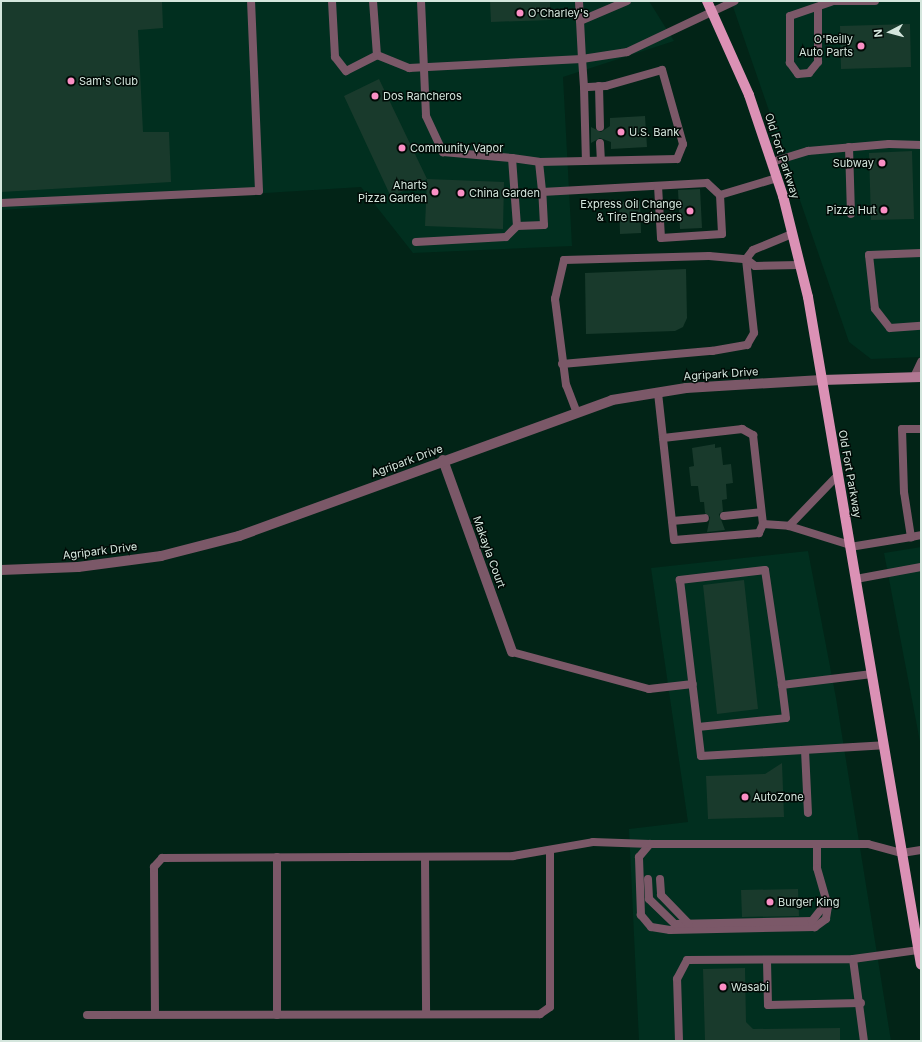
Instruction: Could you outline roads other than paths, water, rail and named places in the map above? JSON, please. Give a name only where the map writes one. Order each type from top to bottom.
[{"type":"main road","name":"Old Fort Parkway","points":[[707,1],[749,95],[777,178],[799,265],[822,380],[902,853],[918,934],[921,965]]},
{"type":"street","points":[[822,380],[918,377]]},
{"type":"street","name":"Agripark Drive","points":[[1,570],[78,567],[161,556],[239,536],[443,460],[612,400],[686,388],[822,380]]},
{"type":"street","name":"Makayla Court","points":[[443,460],[512,652]]},
{"type":"lane","points":[[1,203],[259,191],[251,1]]},
{"type":"lane","points":[[332,1],[335,57],[346,71],[377,55],[409,68],[425,68],[582,59],[627,52],[735,1]]},
{"type":"lane","points":[[373,1],[377,55]]},
{"type":"lane","points":[[421,1],[426,116],[442,152],[512,158],[539,162],[677,158],[683,144],[662,70],[599,86],[584,87]]},
{"type":"lane","points":[[579,1],[584,87],[586,161]]},
{"type":"lane","points":[[580,21],[627,1]]},
{"type":"lane","points":[[818,8],[818,62],[809,73],[798,74],[790,63],[788,22],[795,12],[818,8],[831,2],[875,1]]},
{"type":"lane","points":[[599,86],[600,126]]},
{"type":"lane","points":[[600,143],[601,160]]},
{"type":"lane","points":[[772,162],[808,151],[848,147],[921,145]]},
{"type":"lane","points":[[848,147],[851,214]]},
{"type":"lane","points":[[512,158],[517,226]]},
{"type":"lane","points":[[416,242],[506,237],[517,226],[544,225],[539,162]]},
{"type":"lane","points":[[720,195],[777,178]]},
{"type":"lane","points":[[542,192],[707,183],[720,195],[722,234],[661,238],[658,186]]},
{"type":"lane","points":[[562,364],[712,351],[747,345],[754,333],[746,259],[754,250],[792,234]]},
{"type":"lane","points":[[921,253],[869,255],[875,309],[890,328],[921,326]]},
{"type":"lane","points":[[577,413],[562,364],[555,299],[564,260],[709,256],[746,259],[755,266],[799,265]]},
{"type":"lane","points":[[918,377],[921,362]]},
{"type":"lane","points":[[658,393],[674,540],[759,533],[762,524],[753,435],[748,431],[663,438]]},
{"type":"lane","points":[[911,537],[904,492],[902,429],[921,429]]},
{"type":"lane","points":[[788,526],[838,475]]},
{"type":"lane","points":[[724,516],[761,512]]},
{"type":"lane","points":[[672,521],[706,518]]},
{"type":"lane","points":[[762,524],[788,526],[850,546],[921,536]]},
{"type":"lane","points":[[856,579],[921,567]]},
{"type":"lane","points":[[698,727],[786,718],[765,570],[680,580],[701,756],[884,745]]},
{"type":"lane","points":[[512,652],[649,689],[693,684]]},
{"type":"lane","points":[[782,685],[872,674]]},
{"type":"lane","points":[[805,750],[808,813]]},
{"type":"lane","points":[[155,1014],[154,867],[162,858],[513,856],[593,842],[650,844],[868,844],[902,853],[921,850]]},
{"type":"lane","points":[[650,844],[639,858],[641,915],[651,927],[707,930],[815,927],[826,919],[828,902],[817,868],[817,844]]},
{"type":"lane","points":[[87,1015],[540,1014],[550,1007],[550,850]]},
{"type":"lane","points":[[277,857],[277,1015]]},
{"type":"lane","points":[[425,857],[426,1014]]},
{"type":"lane","points":[[648,879],[648,899],[668,921],[689,924],[812,921],[828,902]]},
{"type":"lane","points":[[660,879],[661,895],[689,924]]},
{"type":"lane","points":[[679,1041],[677,979],[687,960],[767,961],[853,959],[919,950]]},
{"type":"lane","points":[[853,959],[861,1003],[864,1041]]},
{"type":"lane","points":[[767,961],[768,1005],[861,1003]]},
{"type":"place","name":"O'Charley's","points":[[520,13]]},
{"type":"place","name":"O'Reilly Auto Parts","points":[[861,46]]},
{"type":"place","name":"Sam's Club","points":[[71,81]]},
{"type":"place","name":"Dos Rancheros","points":[[375,96]]},
{"type":"place","name":"U.S. Bank","points":[[621,132]]},
{"type":"place","name":"Community Vapor","points":[[402,148]]},
{"type":"place","name":"Subway","points":[[882,163]]},
{"type":"place","name":"Aharts Pizza Garden","points":[[435,192]]},
{"type":"place","name":"China Garden","points":[[461,193]]},
{"type":"place","name":"Pizza Hut","points":[[884,210]]},
{"type":"place","name":"Express Oil Change & Tire Engineers","points":[[690,211]]},
{"type":"place","name":"AutoZone","points":[[745,797]]},
{"type":"place","name":"Burger King","points":[[770,902]]},
{"type":"place","name":"Wasabi","points":[[723,987]]}]
